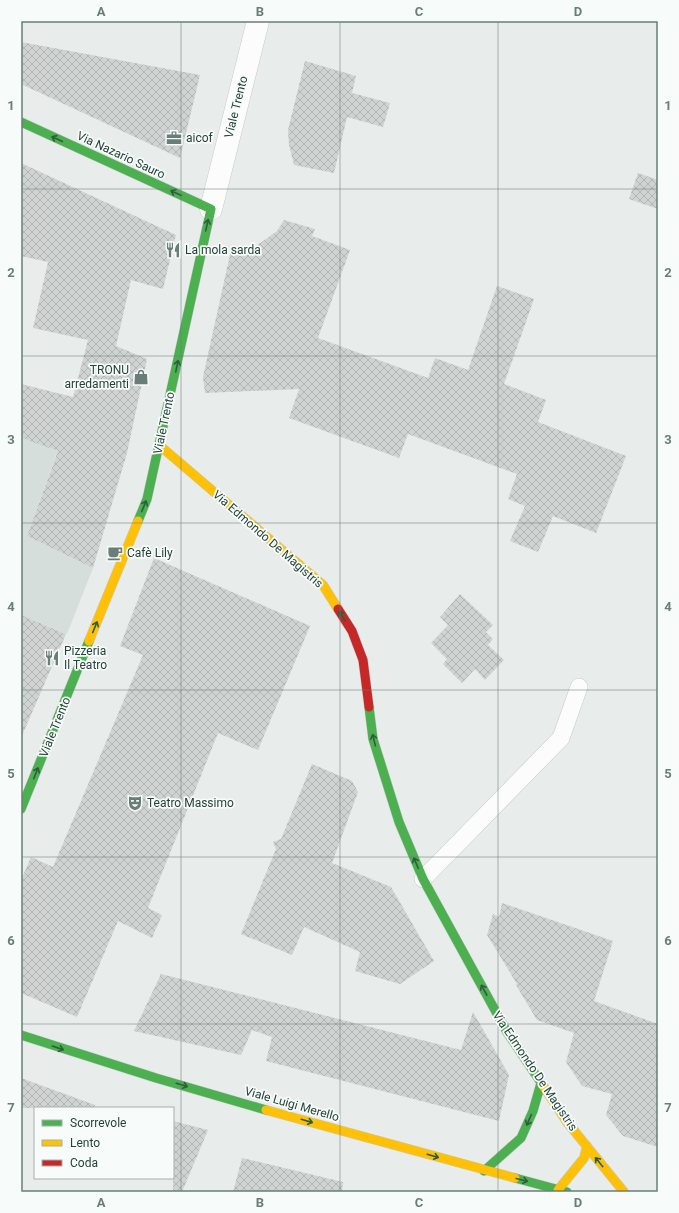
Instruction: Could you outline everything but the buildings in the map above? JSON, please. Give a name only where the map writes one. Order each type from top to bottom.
[{"type":"street","name":"Viale Trento","points":[[21,809],[147,499],[211,209],[258,21]]},
{"type":"street","name":"Via Nazario Sauro","points":[[21,122],[211,209]]},
{"type":"street","name":"Via Edmondo De Magistris","points":[[159,445],[323,585],[352,631],[363,660],[373,738],[399,822],[423,879],[507,1032],[567,1122],[624,1192]]},
{"type":"street","name":"Viale Luigi Merello","points":[[21,1035],[93,1060],[484,1171],[562,1191],[584,1158],[587,1146]]},
{"type":"street","points":[[484,1171],[521,1138],[533,1111],[541,1082]]},
{"type":"lane","points":[[423,879],[561,738],[579,687]]},
{"type":"shaded area","points":[[21,438],[58,451],[68,459],[56,455],[27,536],[93,568],[67,634],[21,615]]},
{"type":"traffic: fast","points":[[21,122],[211,209],[147,499],[138,521]]},
{"type":"traffic: fast","points":[[21,809],[89,641]]},
{"type":"traffic: fast","points":[[369,707],[373,739],[399,822],[423,879],[507,1032],[542,1084]]},
{"type":"traffic: fast","points":[[21,1035],[156,1078],[266,1110]]},
{"type":"traffic: fast","points":[[484,1171],[521,1138],[533,1111],[541,1083]]},
{"type":"traffic: fast","points":[[515,1178],[567,1192]]},
{"type":"traffic: slow","points":[[159,445],[323,585],[338,609]]},
{"type":"traffic: slow","points":[[89,641],[138,521]]},
{"type":"traffic: slow","points":[[542,1084],[567,1122],[624,1192]]},
{"type":"traffic: slow","points":[[266,1110],[515,1178]]},
{"type":"traffic: slow","points":[[558,1190],[584,1158],[587,1146]]},
{"type":"traffic: jam","points":[[338,609],[352,631],[363,660],[369,707]]},
{"type":"place","name":"aicof","points":[[174,138]]},
{"type":"place","name":"La mola sarda","points":[[173,250]]},
{"type":"place","name":"TRONU arredamenti","points":[[141,377]]},
{"type":"place","name":"Cafè Lily","points":[[115,553]]},
{"type":"place","name":"Pizzeria Il Teatro","points":[[52,658]]},
{"type":"place","name":"Teatro Massimo","points":[[135,803]]}]
